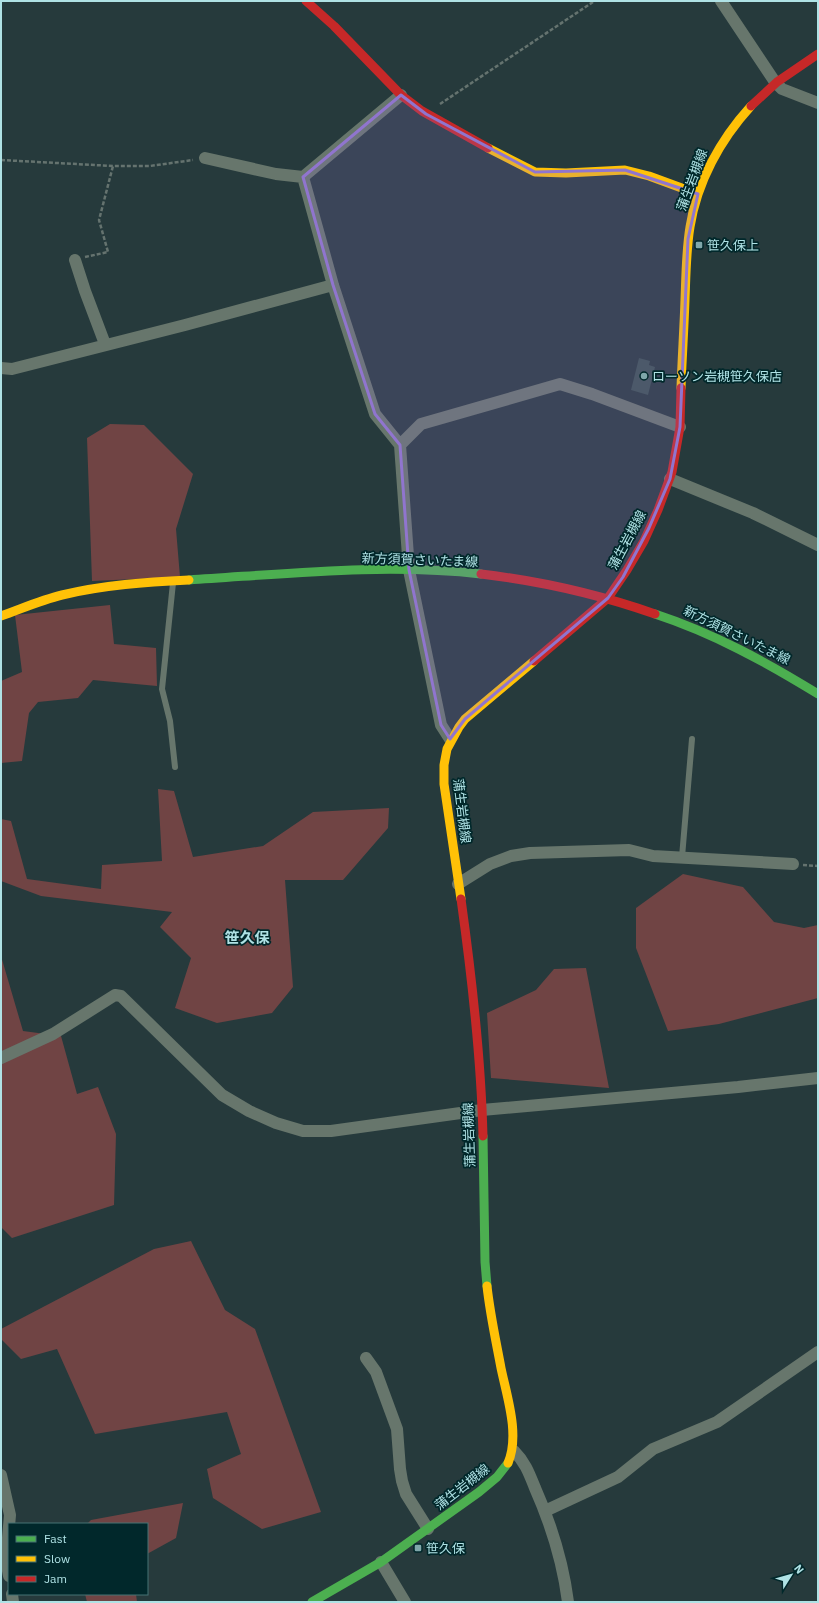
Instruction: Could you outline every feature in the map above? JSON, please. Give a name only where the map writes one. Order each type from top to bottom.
[{"type":"main road","points":[[306,1],[334,26],[401,95],[426,114],[502,156],[535,172],[566,173],[624,170],[649,176],[698,194]]},
{"type":"main road","name":"蒲生岩槻線","points":[[312,1602],[381,1562],[495,1480],[504,1471],[514,1451],[512,1423],[493,1328],[486,1270],[482,1110],[477,1026],[471,968],[444,784],[446,751],[450,739],[465,719],[608,598],[623,577],[650,528],[670,479],[680,427],[688,239],[698,194],[715,152],[728,133],[757,98],[775,82],[818,54]]},
{"type":"main road","name":"新方須賀さいたま線","points":[[1,616],[69,594],[149,583],[331,572],[409,570],[479,574],[524,580],[608,598],[666,617],[709,634],[743,650],[784,672],[818,694]]},
{"type":"street","points":[[721,1],[775,82],[782,89],[818,103]]},
{"type":"street","points":[[206,158],[276,174],[303,177],[401,95]]},
{"type":"street","points":[[303,177],[333,285],[375,414],[400,445],[409,570],[441,725],[450,739]]},
{"type":"street","points":[[75,260],[84,291],[105,344]]},
{"type":"street","points":[[1,368],[12,369],[105,344],[185,325],[333,285]]},
{"type":"street","points":[[400,445],[421,424],[560,384],[592,394],[680,427]]},
{"type":"street","points":[[670,479],[753,512],[818,545]]},
{"type":"street","points":[[458,884],[490,864],[511,856],[530,852],[629,850],[653,856],[793,864]]},
{"type":"street","points":[[1,1058],[54,1034],[115,995],[121,996],[222,1095],[249,1111],[276,1123],[303,1131],[331,1130],[482,1110],[738,1087],[818,1078]]},
{"type":"street","points":[[545,1510],[618,1477],[653,1449],[717,1422],[818,1352]]},
{"type":"street","points":[[366,1358],[376,1372],[397,1429],[401,1475],[406,1494],[428,1529]]},
{"type":"street","points":[[514,1451],[523,1460],[545,1510],[565,1580],[568,1602]]},
{"type":"street","points":[[1,1475],[10,1515],[9,1523]]},
{"type":"street","points":[[8,1538],[6,1560],[8,1571]]},
{"type":"street","points":[[381,1562],[405,1602]]},
{"type":"lane","points":[[173,581],[162,689],[170,721],[175,767]]},
{"type":"lane","points":[[682,858],[692,739]]},
{"type":"path","points":[[426,114],[593,2]]},
{"type":"path","points":[[1,160],[113,166],[150,166],[206,158]]},
{"type":"path","points":[[75,260],[108,252],[100,220],[113,166]]},
{"type":"highlighted area","points":[[401,95],[426,114],[535,172],[625,170],[698,194],[688,239],[680,427],[670,479],[649,528],[623,577],[608,598],[465,719],[450,739],[441,725],[409,570],[400,445],[375,414],[333,285],[303,177]]},
{"type":"shaded area","points":[[110,424],[144,425],[193,474],[176,529],[180,577],[92,581],[87,438]]},
{"type":"shaded area","points":[[110,605],[114,644],[156,648],[157,686],[93,680],[78,698],[38,702],[29,713],[22,761],[1,763],[1,681],[22,672],[15,615]]},
{"type":"shaded area","points":[[158,789],[174,791],[193,857],[263,846],[313,812],[389,808],[388,828],[343,880],[285,880],[293,987],[272,1013],[217,1023],[175,1008],[191,958],[160,927],[172,912],[41,896],[1,881],[1,819],[11,821],[27,879],[101,889],[102,865],[162,861]]},
{"type":"shaded area","points":[[683,874],[743,887],[774,922],[804,928],[818,925],[818,998],[719,1024],[668,1031],[636,948],[636,908]]},
{"type":"shaded area","points":[[1,956],[23,1031],[61,1036],[77,1094],[98,1087],[116,1134],[114,1205],[12,1238],[1,1227]]},
{"type":"shaded area","points":[[586,968],[609,1088],[491,1078],[487,1013],[536,990],[554,969]]},
{"type":"shaded area","points":[[191,1241],[225,1310],[255,1329],[321,1512],[262,1529],[213,1498],[207,1469],[241,1454],[227,1412],[95,1434],[57,1349],[21,1359],[1,1339],[1,1329],[154,1249]]},
{"type":"shaded area","points":[[183,1503],[176,1538],[148,1553],[148,1523],[88,1523],[91,1520]]},
{"type":"shaded area","points":[[85,1595],[136,1595],[137,1602],[87,1602]]},
{"type":"building","points":[[639,358],[650,361],[649,365],[655,367],[648,395],[631,390]]},
{"type":"traffic: fast","points":[[189,580],[372,569],[408,569],[481,574]]},
{"type":"traffic: fast","points":[[655,614],[698,630],[739,649],[818,694]]},
{"type":"traffic: fast","points":[[483,1136],[485,1262],[487,1286]]},
{"type":"traffic: fast","points":[[312,1602],[381,1562],[479,1492],[497,1477],[508,1463]]},
{"type":"traffic: slow","points":[[681,388],[687,254],[693,210],[704,178],[720,147],[729,133],[751,106]]},
{"type":"traffic: slow","points":[[488,148],[535,172],[566,173],[625,170],[649,176],[698,194]]},
{"type":"traffic: slow","points":[[1,616],[46,599],[93,589],[125,584],[189,580]]},
{"type":"traffic: slow","points":[[461,899],[444,784],[444,765],[447,749],[465,719],[534,661]]},
{"type":"traffic: slow","points":[[487,1286],[493,1327],[513,1428],[513,1440],[508,1463]]},
{"type":"traffic: jam","points":[[306,1],[334,26],[401,95],[422,111],[488,148]]},
{"type":"traffic: jam","points":[[751,106],[777,82],[818,54]]},
{"type":"traffic: jam","points":[[534,661],[608,598],[644,541],[658,510],[672,472],[680,427],[681,388]]},
{"type":"traffic: jam","points":[[481,574],[525,580],[569,589],[612,600],[655,614]]},
{"type":"traffic: jam","points":[[461,899],[475,1017],[483,1136]]},
{"type":"place","name":"笹久保上","points":[[699,245]]},
{"type":"place","name":"ローソン岩槻笹久保店","points":[[644,376]]},
{"type":"place","name":"笹久保","points":[[418,1548]]},
{"type":"district","name":"笹久保","points":[[247,937]]}]
